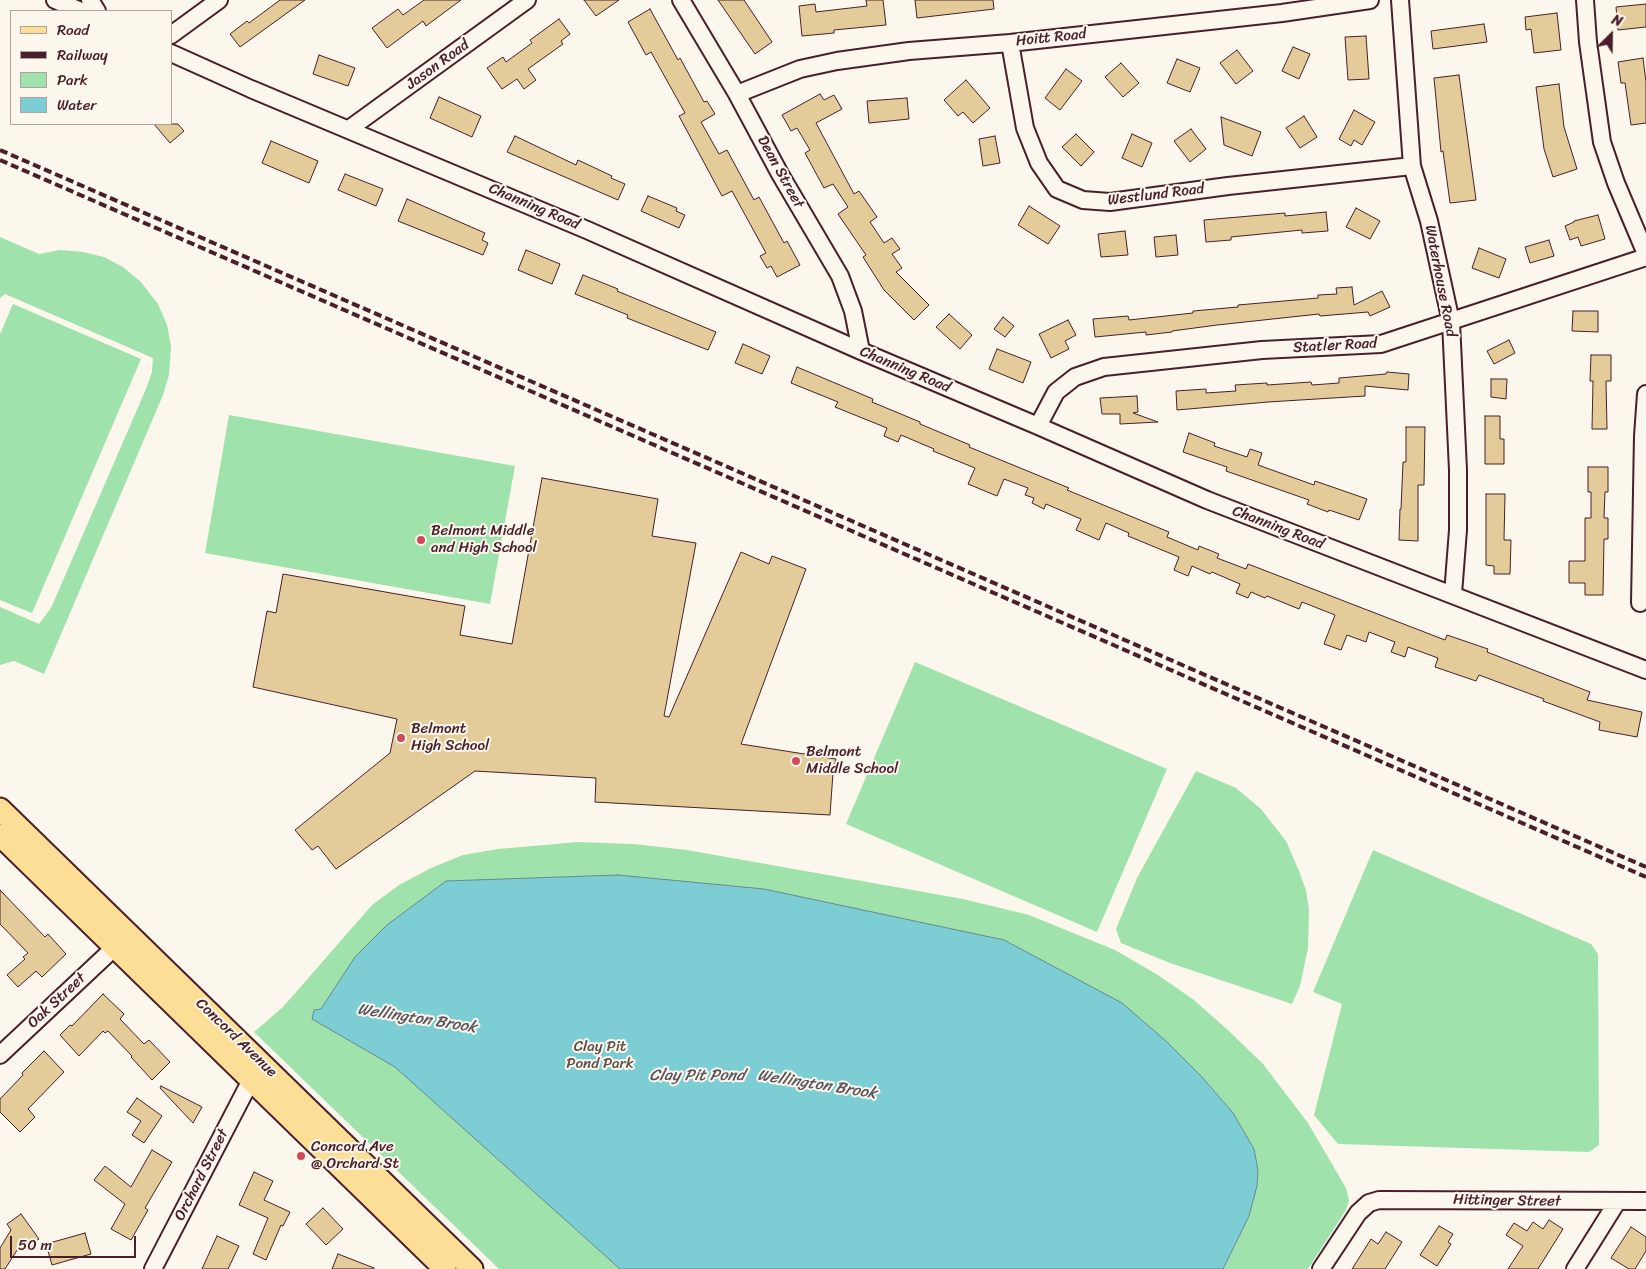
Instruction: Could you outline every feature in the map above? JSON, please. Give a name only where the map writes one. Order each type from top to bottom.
[{"type":"main road","name":"Concord Avenue","points":[[0,809],[472,1269]]},
{"type":"main road","name":"Concord Avenue","points":[[0,835],[445,1269]]},
{"type":"street","points":[[55,0],[79,10]]},
{"type":"street","points":[[172,34],[219,0]]},
{"type":"street","name":"Jason Road","points":[[349,129],[526,0]]},
{"type":"street","name":"Dean Street","points":[[681,0],[737,94],[780,174],[840,276],[853,311],[861,351]]},
{"type":"street","name":"Hoitt Road","points":[[737,94],[800,69],[837,60],[1282,13],[1370,0]]},
{"type":"street","name":"Waterhouse Road","points":[[1400,0],[1412,166],[1429,220],[1451,322],[1458,470],[1458,530],[1453,594]]},
{"type":"street","points":[[1585,0],[1588,42],[1602,142],[1616,183],[1646,255]]},
{"type":"street","name":"Westlund Road","points":[[1010,42],[1025,128],[1039,164],[1057,189],[1083,200],[1110,202],[1228,186],[1412,166]]},
{"type":"street","name":"Channing Road","points":[[172,52],[244,86],[578,226],[861,351],[1207,500],[1646,670]]},
{"type":"street","name":"Statler Road","points":[[1038,426],[1056,392],[1075,377],[1104,367],[1262,350],[1382,344],[1646,255]]},
{"type":"street","points":[[1640,603],[1646,394]]},
{"type":"street","name":"Oak Street","points":[[0,1055],[114,948]]},
{"type":"street","name":"Orchard Street","points":[[153,1269],[251,1080]]},
{"type":"street","name":"Hittinger Street","points":[[1321,1269],[1358,1213],[1369,1204],[1380,1200],[1646,1202]]},
{"type":"street","points":[[1575,1269],[1617,1202]]},
{"type":"green space","points":[[0,237],[39,254],[60,250],[83,252],[104,257],[123,267],[140,281],[158,304],[167,325],[171,346],[169,375],[163,395],[44,674],[14,661],[0,665],[0,607],[39,624],[51,608],[146,389],[152,372],[153,358],[5,294],[0,298]]},
{"type":"green space","points":[[13,304],[141,359],[32,613],[0,600],[0,334]]},
{"type":"green space","points":[[229,415],[515,466],[490,604],[205,553]]},
{"type":"green space","points":[[915,662],[1167,769],[1097,932],[846,824]]},
{"type":"green space","points":[[1196,771],[1236,788],[1261,809],[1286,841],[1299,871],[1306,890],[1309,910],[1308,948],[1300,986],[1292,1004],[1170,963],[1121,943],[1116,929],[1137,878]]},
{"type":"green space","name":"Clay Pit Pond","points":[[578,842],[633,844],[687,850],[963,899],[1029,915],[1115,950],[1158,975],[1194,1000],[1263,1064],[1308,1123],[1346,1188],[1349,1201],[1346,1210],[1308,1269],[499,1269],[254,1032],[283,1007],[372,905],[399,885],[431,868],[463,855],[498,849]]},
{"type":"green space","points":[[1373,850],[1591,944],[1598,954],[1599,1145],[1589,1152],[1338,1144],[1314,1115],[1342,1004],[1313,992]]},
{"type":"water","name":"Clay Pit Pond","points":[[618,875],[764,889],[1004,940],[1122,1003],[1166,1041],[1201,1076],[1233,1113],[1254,1149],[1258,1170],[1257,1186],[1249,1216],[1223,1269],[620,1269],[395,1067],[312,1019],[314,1010],[321,1009],[355,957],[387,925],[446,881]]},
{"type":"building","points":[[280,0],[305,0],[240,47],[230,34],[247,21],[249,23]]},
{"type":"building","points":[[424,0],[461,0],[426,26],[423,21],[387,48],[372,28],[398,9],[403,15]]},
{"type":"building","points":[[584,0],[619,0],[596,16]]},
{"type":"building","points":[[718,0],[744,0],[772,42],[755,54]]},
{"type":"building","points":[[866,0],[883,0],[886,25],[834,30],[834,33],[802,36],[799,6],[815,4],[816,12],[867,6]]},
{"type":"building","points":[[915,0],[993,0],[994,9],[917,18]]},
{"type":"building","points":[[1646,4],[1646,27],[1618,30],[1616,7]]},
{"type":"building","points":[[650,9],[704,102],[707,101],[715,114],[701,122],[719,154],[727,150],[754,200],[759,197],[784,243],[787,241],[800,265],[777,277],[771,266],[767,268],[760,256],[766,253],[732,191],[722,196],[679,116],[685,113],[651,52],[646,55],[628,22]]},
{"type":"building","points":[[1557,13],[1561,50],[1534,53],[1531,29],[1526,30],[1525,17]]},
{"type":"building","points":[[559,19],[570,34],[561,41],[563,44],[528,69],[536,80],[524,89],[517,79],[502,89],[487,68],[503,57],[506,62],[532,43],[530,40]]},
{"type":"building","points":[[1484,24],[1487,42],[1433,49],[1431,31]]},
{"type":"building","points":[[1366,36],[1369,79],[1348,80],[1345,37]]},
{"type":"building","points":[[1293,47],[1310,54],[1299,79],[1282,71]]},
{"type":"building","points":[[1237,50],[1253,71],[1236,84],[1220,63]]},
{"type":"building","points":[[319,55],[355,68],[348,86],[313,74]]},
{"type":"building","points":[[1643,58],[1646,82],[1646,123],[1631,125],[1625,83],[1621,83],[1618,62]]},
{"type":"building","points":[[1177,59],[1200,68],[1190,92],[1167,83]]},
{"type":"building","points":[[1121,63],[1139,83],[1123,97],[1105,77]]},
{"type":"building","points":[[1066,69],[1082,81],[1060,110],[1045,98]]},
{"type":"building","points":[[1459,75],[1476,200],[1450,203],[1443,151],[1441,152],[1434,78]]},
{"type":"building","points":[[966,80],[990,108],[973,123],[963,112],[958,116],[944,100]]},
{"type":"building","points":[[1559,84],[1564,127],[1577,169],[1553,177],[1544,149],[1536,87]]},
{"type":"building","points":[[820,94],[824,100],[834,95],[842,109],[816,123],[854,194],[859,191],[877,217],[870,222],[884,243],[892,238],[900,249],[892,254],[902,268],[896,272],[929,305],[914,320],[884,290],[863,257],[866,255],[838,214],[848,207],[833,184],[824,188],[805,153],[810,150],[797,128],[791,131],[782,115]]},
{"type":"building","points":[[439,97],[481,116],[472,137],[430,118]]},
{"type":"building","points":[[907,98],[909,119],[869,123],[867,101]]},
{"type":"building","points":[[1354,110],[1375,122],[1362,145],[1354,140],[1351,146],[1339,139]]},
{"type":"building","points":[[1304,116],[1317,137],[1300,148],[1286,128]]},
{"type":"building","points":[[1221,117],[1261,132],[1252,156],[1224,145]]},
{"type":"building","points":[[178,124],[184,131],[170,143],[155,125]]},
{"type":"building","points":[[1191,129],[1206,149],[1190,162],[1174,141]]},
{"type":"building","points":[[1076,134],[1094,152],[1081,166],[1062,147]]},
{"type":"building","points":[[1132,134],[1152,143],[1142,167],[1122,158]]},
{"type":"building","points":[[515,136],[576,165],[578,160],[625,184],[618,200],[507,152]]},
{"type":"building","points":[[995,136],[1000,163],[983,166],[979,139]]},
{"type":"building","points":[[271,141],[318,161],[309,183],[262,163]]},
{"type":"building","points":[[345,174],[383,189],[376,206],[338,190]]},
{"type":"building","points":[[648,196],[677,208],[676,211],[685,215],[679,228],[641,211]]},
{"type":"building","points":[[407,199],[485,233],[482,240],[488,243],[483,255],[398,221]]},
{"type":"building","points":[[1029,206],[1060,226],[1048,244],[1018,225]]},
{"type":"building","points":[[1356,208],[1380,221],[1370,239],[1346,227]]},
{"type":"building","points":[[1326,212],[1328,231],[1302,233],[1302,230],[1231,237],[1231,240],[1206,242],[1204,220],[1285,213],[1285,216]]},
{"type":"building","points":[[1598,215],[1605,239],[1581,246],[1578,237],[1570,240],[1565,226],[1574,221]]},
{"type":"building","points":[[1125,231],[1128,255],[1101,257],[1098,234]]},
{"type":"building","points":[[1176,235],[1178,255],[1156,257],[1154,237]]},
{"type":"building","points":[[1549,240],[1554,256],[1530,263],[1525,247]]},
{"type":"building","points":[[1479,248],[1506,259],[1499,278],[1472,268]]},
{"type":"building","points":[[526,250],[560,264],[552,284],[518,270]]},
{"type":"building","points":[[583,275],[716,332],[708,350],[627,318],[628,315],[575,294]]},
{"type":"building","points":[[1352,287],[1354,305],[1382,291],[1390,307],[1370,316],[1368,312],[1320,316],[1319,314],[1146,335],[1146,332],[1095,337],[1093,319],[1128,316],[1129,320],[1238,307],[1238,305],[1318,298],[1318,295],[1337,294],[1336,288]]},
{"type":"building","points":[[1573,311],[1598,311],[1598,332],[1572,331]]},
{"type":"building","points":[[949,314],[972,335],[960,349],[936,327]]},
{"type":"building","points":[[1003,317],[1014,326],[1005,337],[994,329]]},
{"type":"building","points":[[1068,320],[1076,335],[1065,341],[1069,349],[1051,358],[1039,334]]},
{"type":"building","points":[[1509,340],[1515,353],[1494,364],[1487,351]]},
{"type":"building","points":[[743,344],[770,356],[762,374],[735,363]]},
{"type":"building","points":[[997,349],[1031,362],[1023,383],[989,369]]},
{"type":"building","points":[[1591,355],[1611,355],[1611,381],[1606,381],[1607,429],[1592,429],[1593,381],[1590,381]]},
{"type":"building","points":[[797,367],[873,399],[872,402],[970,445],[969,447],[1169,532],[1167,537],[1198,550],[1199,546],[1219,554],[1217,558],[1246,569],[1248,564],[1445,640],[1447,635],[1488,649],[1487,652],[1590,692],[1587,700],[1642,712],[1637,737],[1599,730],[1600,722],[1479,675],[1476,681],[1435,667],[1438,658],[1408,647],[1405,657],[1391,652],[1395,642],[1369,632],[1366,642],[1347,635],[1341,650],[1324,644],[1335,615],[1302,602],[1299,609],[1267,596],[1265,598],[1251,592],[1248,598],[1236,593],[1240,584],[1192,566],[1188,576],[1174,570],[1179,557],[1128,536],[1129,533],[1106,523],[1099,540],[1076,530],[1081,519],[1046,504],[1044,509],[1032,503],[1034,498],[1025,495],[1028,488],[1004,479],[997,496],[968,484],[975,468],[933,451],[934,449],[901,435],[898,442],[884,436],[887,428],[835,407],[838,402],[791,383]]},
{"type":"building","points":[[1387,372],[1409,374],[1408,390],[1365,386],[1365,396],[1177,410],[1176,391],[1206,389],[1206,393],[1236,391],[1235,385],[1267,383],[1267,385],[1311,382],[1312,385],[1339,383],[1339,378],[1386,374]]},
{"type":"building","points":[[1491,379],[1507,379],[1506,399],[1491,397]]},
{"type":"building","points":[[1137,396],[1138,412],[1133,413],[1158,422],[1120,424],[1120,414],[1102,414],[1100,398]]},
{"type":"building","points":[[1485,416],[1500,416],[1500,439],[1504,439],[1504,464],[1485,464]]},
{"type":"building","points":[[1406,427],[1425,427],[1424,485],[1418,485],[1418,541],[1399,540],[1403,462],[1406,462]]},
{"type":"building","points":[[1189,433],[1215,443],[1214,446],[1247,457],[1250,449],[1262,453],[1258,465],[1314,485],[1315,481],[1367,499],[1359,520],[1307,504],[1309,500],[1226,471],[1227,467],[1183,452]]},
{"type":"building","points":[[1588,467],[1608,467],[1608,492],[1605,492],[1604,518],[1608,518],[1608,539],[1604,539],[1603,595],[1585,595],[1585,583],[1569,583],[1569,561],[1585,561],[1585,518],[1591,518],[1591,492],[1588,492]]},
{"type":"building","points":[[542,478],[658,499],[652,536],[696,543],[664,716],[669,717],[741,552],[769,564],[772,556],[806,569],[741,744],[836,759],[830,815],[595,802],[596,778],[475,771],[336,869],[318,846],[312,850],[295,830],[390,753],[397,719],[253,687],[267,611],[276,613],[283,574],[465,606],[460,635],[512,644]]},
{"type":"building","points":[[1486,494],[1505,494],[1504,540],[1511,540],[1510,574],[1494,574],[1494,566],[1486,565]]},
{"type":"building","points":[[0,890],[45,937],[48,934],[66,954],[42,977],[36,971],[18,987],[7,975],[25,959],[23,957],[28,953],[0,924]]},
{"type":"building","points":[[103,994],[124,1014],[120,1019],[144,1044],[149,1040],[170,1062],[152,1080],[108,1031],[105,1033],[103,1031],[79,1056],[60,1035],[70,1025],[72,1026]]},
{"type":"building","points":[[44,1051],[64,1072],[28,1109],[35,1117],[20,1132],[0,1112],[0,1099]]},
{"type":"building","points":[[161,1086],[202,1107],[193,1123],[160,1088]]},
{"type":"building","points":[[137,1098],[162,1116],[144,1143],[132,1135],[141,1121],[127,1112]]},
{"type":"building","points":[[152,1150],[172,1162],[145,1208],[148,1210],[131,1240],[111,1229],[125,1204],[94,1180],[105,1166],[131,1187]]},
{"type":"building","points":[[254,1172],[273,1181],[264,1200],[290,1212],[283,1226],[281,1225],[266,1260],[253,1254],[268,1218],[239,1205]]},
{"type":"building","points":[[323,1208],[343,1229],[326,1245],[306,1224]]},
{"type":"building","points":[[21,1214],[39,1239],[25,1249],[21,1244],[5,1269],[0,1269],[0,1248],[11,1230],[7,1224]]},
{"type":"building","points":[[1549,1220],[1563,1229],[1538,1269],[1508,1269],[1523,1246],[1506,1235],[1514,1223],[1527,1231],[1533,1222],[1543,1229]]},
{"type":"building","points":[[1439,1226],[1453,1234],[1448,1242],[1451,1244],[1437,1266],[1420,1255]]},
{"type":"building","points":[[1631,1227],[1646,1237],[1646,1251],[1635,1269],[1629,1269],[1611,1258]]},
{"type":"building","points":[[1386,1232],[1402,1242],[1385,1269],[1352,1269],[1371,1239],[1378,1244]]},
{"type":"building","points":[[85,1233],[91,1254],[52,1265],[46,1244]]},
{"type":"building","points":[[217,1236],[239,1246],[228,1269],[202,1269]]},
{"type":"building","points":[[338,1254],[374,1268],[374,1269],[332,1269]]},
{"type":"railway","points":[[0,150],[1646,867]]},
{"type":"railway","points":[[0,160],[1646,877]]},
{"type":"place","name":"Belmont Middle and High School","points":[[421,540]]},
{"type":"place","name":"Belmont High School","points":[[401,738]]},
{"type":"place","name":"Belmont Middle School","points":[[796,761]]},
{"type":"place","name":"Concord Ave @ Orchard St","points":[[301,1156]]},
{"type":"water label","name":"Wellington Brook","points":[[417,1019]]},
{"type":"water label","name":"Wellington Brook","points":[[817,1085]]},
{"type":"park label","name":"Clay Pit Pond Park","points":[[600,1056]]}]
